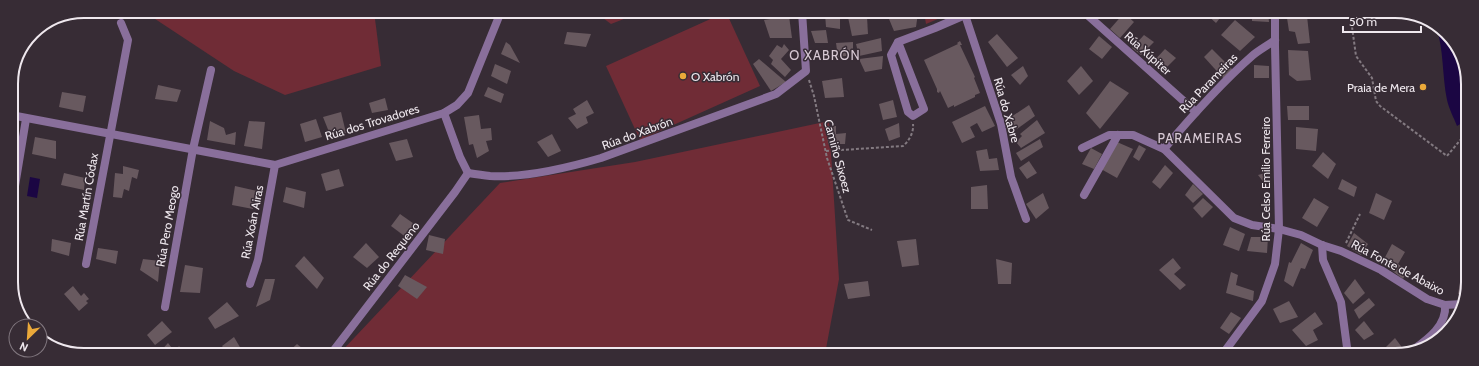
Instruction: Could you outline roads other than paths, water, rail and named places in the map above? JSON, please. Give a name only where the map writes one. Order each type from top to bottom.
[{"type":"street","name":"Rúa dos Trovadores","points":[[18,117],[275,165],[444,113],[456,105],[468,93],[498,18]]},
{"type":"street","name":"Rúa do Xabrón","points":[[468,173],[490,176],[526,174],[578,165],[776,94],[806,72],[802,18]]},
{"type":"street","points":[[898,42],[924,109],[913,116],[908,112],[891,55],[898,42],[959,18]]},
{"type":"street","name":"Rúa do Xabre","points":[[970,18],[1001,124],[1011,177],[1026,219]]},
{"type":"street","name":"Rúa Xúpiter","points":[[1091,18],[1196,112]]},
{"type":"street","name":"Rúa Celso Emilio Ferreiro","points":[[1227,348],[1262,301],[1275,264],[1279,229],[1275,18]]},
{"type":"street","points":[[110,135],[128,40],[121,23]]},
{"type":"street","name":"Rúa Parameiras","points":[[1164,148],[1196,112],[1253,55],[1275,40]]},
{"type":"street","points":[[193,149],[211,70]]},
{"type":"street","points":[[444,113],[460,157],[468,173]]},
{"type":"street","points":[[18,168],[26,119]]},
{"type":"street","name":"Rúa Martín Códax","points":[[86,264],[110,135]]},
{"type":"street","points":[[1082,148],[1109,135],[1133,135],[1164,148],[1234,218],[1252,226],[1279,229]]},
{"type":"street","points":[[1084,195],[1118,135]]},
{"type":"street","name":"Rúa Pero Meogo","points":[[165,307],[193,149]]},
{"type":"street","name":"Rúa Xoán Airas","points":[[250,284],[258,260],[275,165]]},
{"type":"street","name":"Rúa do Requeno","points":[[336,348],[468,173]]},
{"type":"street","name":"Rúa Fonte de Abaixo","points":[[1279,229],[1301,235],[1322,245],[1342,251],[1381,270],[1427,299],[1444,305],[1457,304]]},
{"type":"street","points":[[1322,245],[1323,260],[1341,302],[1347,348]]},
{"type":"street","points":[[1424,341],[1435,332],[1443,320],[1445,311],[1444,305]]},
{"type":"place","name":"O Xabrón","points":[[683,76]]},
{"type":"place","name":"Praia de Mera","points":[[1423,87]]},
{"type":"district","name":"O XABRÓN","points":[[825,55]]},
{"type":"district","name":"PARAMEIRAS","points":[[1200,138]]}]
